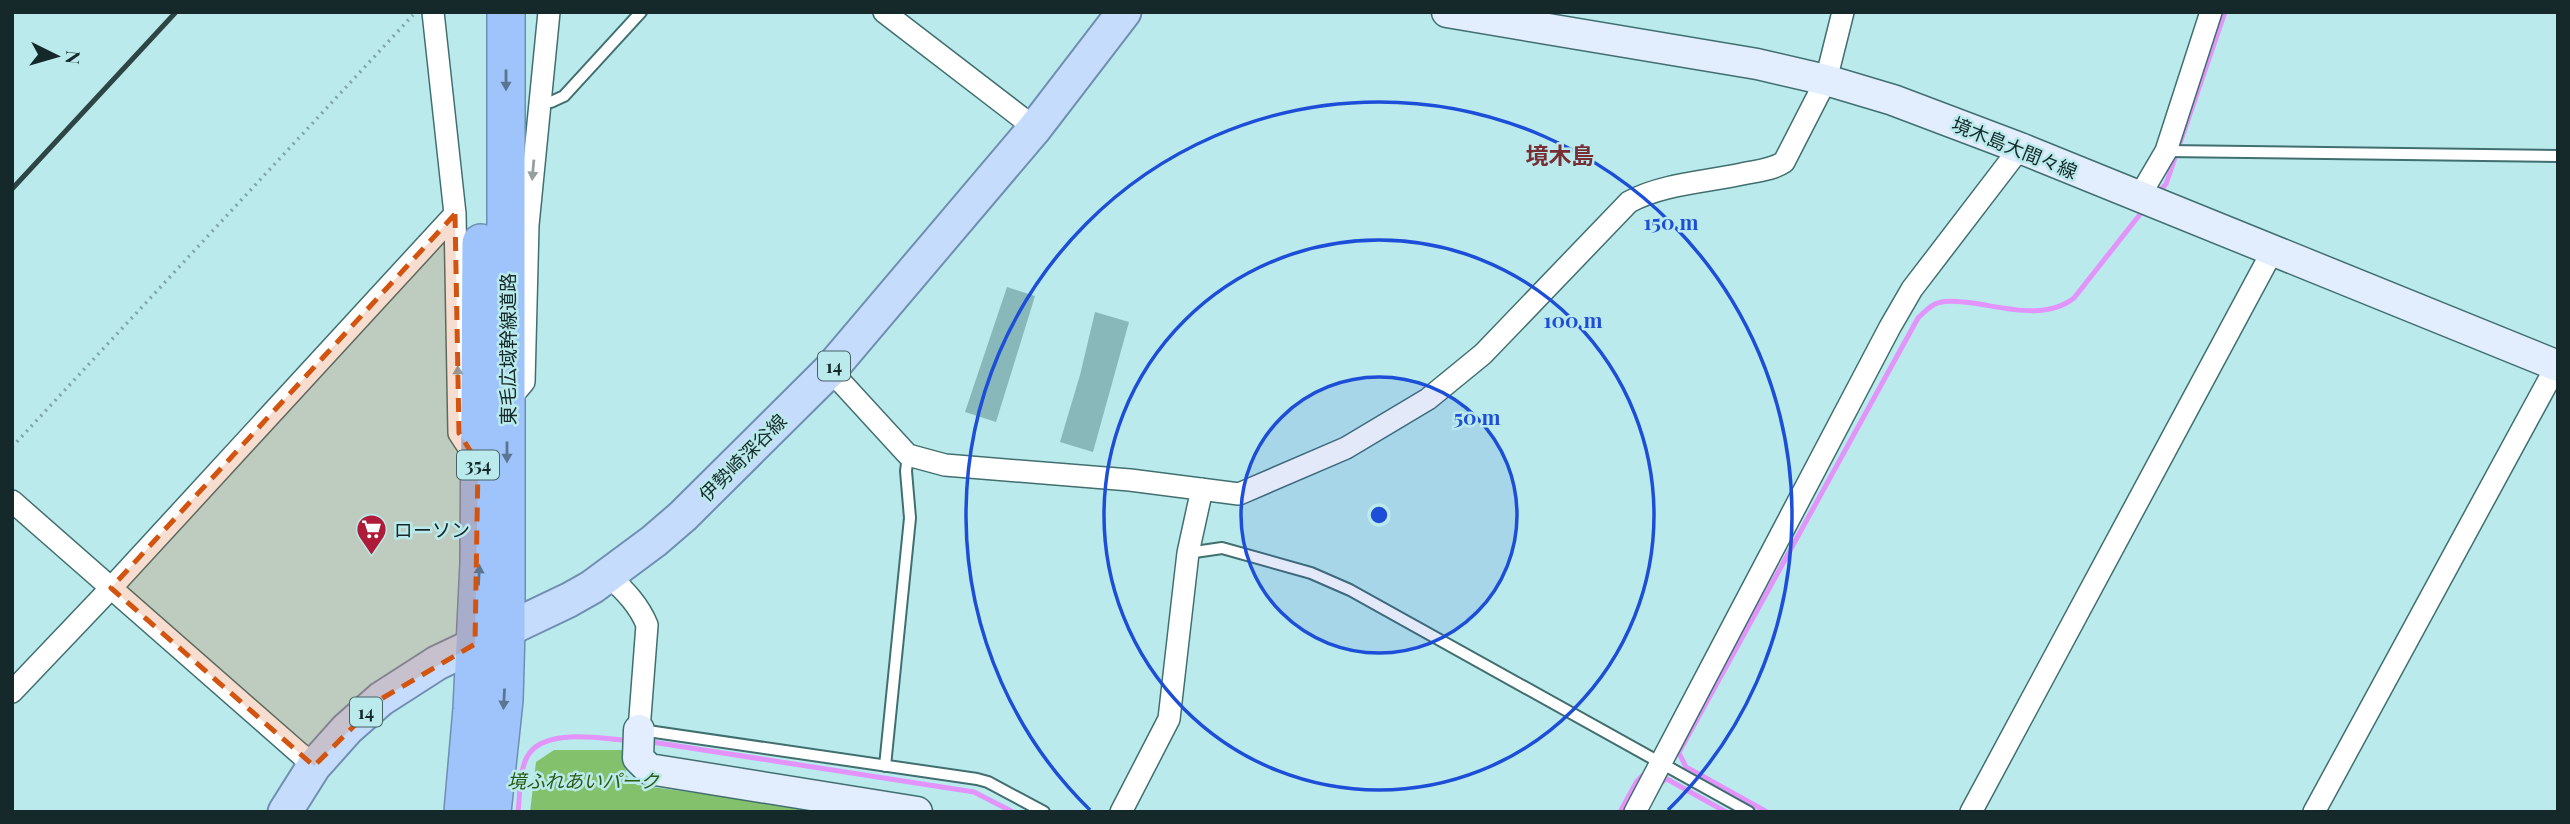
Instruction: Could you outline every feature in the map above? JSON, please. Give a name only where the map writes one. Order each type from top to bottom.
[{"type":"highway","name":"東毛広域幹線道路","points":[[482,12],[479,563],[504,701],[492,812]]},
{"type":"highway","name":"東毛広域幹線道路","points":[[463,812],[491,637],[507,402],[506,12]]},
{"type":"main road","name":"伊勢崎深谷線","points":[[285,812],[314,766],[346,729],[381,699],[437,663],[569,600],[609,576],[683,516],[830,370],[1035,128],[1124,12]]},
{"type":"main road","name":"境木島大間々線","points":[[1447,12],[1661,46],[1826,80],[1893,100],[2020,148],[2557,365]]},
{"type":"main road","points":[[639,730],[638,758],[649,769],[917,812]]},
{"type":"street","points":[[507,402],[524,382],[528,225],[550,12]]},
{"type":"street","points":[[884,12],[1035,128]]},
{"type":"street","points":[[830,370],[908,456],[945,466],[1130,480],[1239,494],[1346,447],[1428,399],[1483,354],[1629,202],[1646,193],[1754,172],[1784,162],[1826,80],[1843,12]]},
{"type":"street","points":[[2138,197],[2166,151],[2211,12]]},
{"type":"street","points":[[423,13],[455,214],[459,433],[478,463]]},
{"type":"street","points":[[1635,812],[1912,289],[2020,148]]},
{"type":"street","points":[[12,692],[455,214]]},
{"type":"street","points":[[1971,812],[2273,250]]},
{"type":"street","points":[[2314,812],[2557,365]]},
{"type":"street","points":[[1121,812],[1169,719],[1188,552],[1202,489]]},
{"type":"street","points":[[12,501],[314,766]]},
{"type":"street","points":[[609,576],[630,596],[643,613],[647,625],[639,730]]},
{"type":"lane","points":[[540,102],[551,102],[564,96],[642,12]]},
{"type":"lane","points":[[2166,151],[2558,156]]},
{"type":"lane","points":[[885,766],[910,518],[906,471],[908,456]]},
{"type":"lane","points":[[1188,552],[1222,548],[1311,573],[1384,608],[1749,812]]},
{"type":"lane","points":[[639,730],[976,779],[988,782],[1044,812]]},
{"type":"path","points":[[12,447],[423,13]]},
{"type":"highlighted area","points":[[455,214],[459,433],[478,463],[475,644],[381,699],[314,766],[111,588]]},
{"type":"green space","name":"境ふれあいパーク","points":[[554,750],[624,750],[626,775],[637,785],[839,812],[530,812],[536,762]]},
{"type":"building","points":[[1007,287],[1035,296],[996,422],[965,412]]},
{"type":"building","points":[[1095,312],[1129,322],[1093,452],[1060,442]]},
{"type":"waterway","points":[[2158,193],[2166,184],[2225,12]]},
{"type":"waterway","points":[[1678,754],[1918,318],[1939,302],[1954,301],[2025,311],[2063,305],[2074,298],[2145,208]]},
{"type":"waterway","points":[[518,812],[522,770],[534,748],[557,738],[624,740]]},
{"type":"waterway","points":[[652,742],[974,792],[1013,812]]},
{"type":"waterway","points":[[1679,753],[1686,767],[1767,812]]},
{"type":"waterway","points":[[1620,812],[1642,776]]},
{"type":"waterway","points":[[1659,784],[1667,779],[1726,812]]},
{"type":"railway","points":[[12,189],[176,12]]},
{"type":"place","name":"ローソン","points":[[371,556]]},
{"type":"district","name":"境木島","points":[[1560,154]]}]
